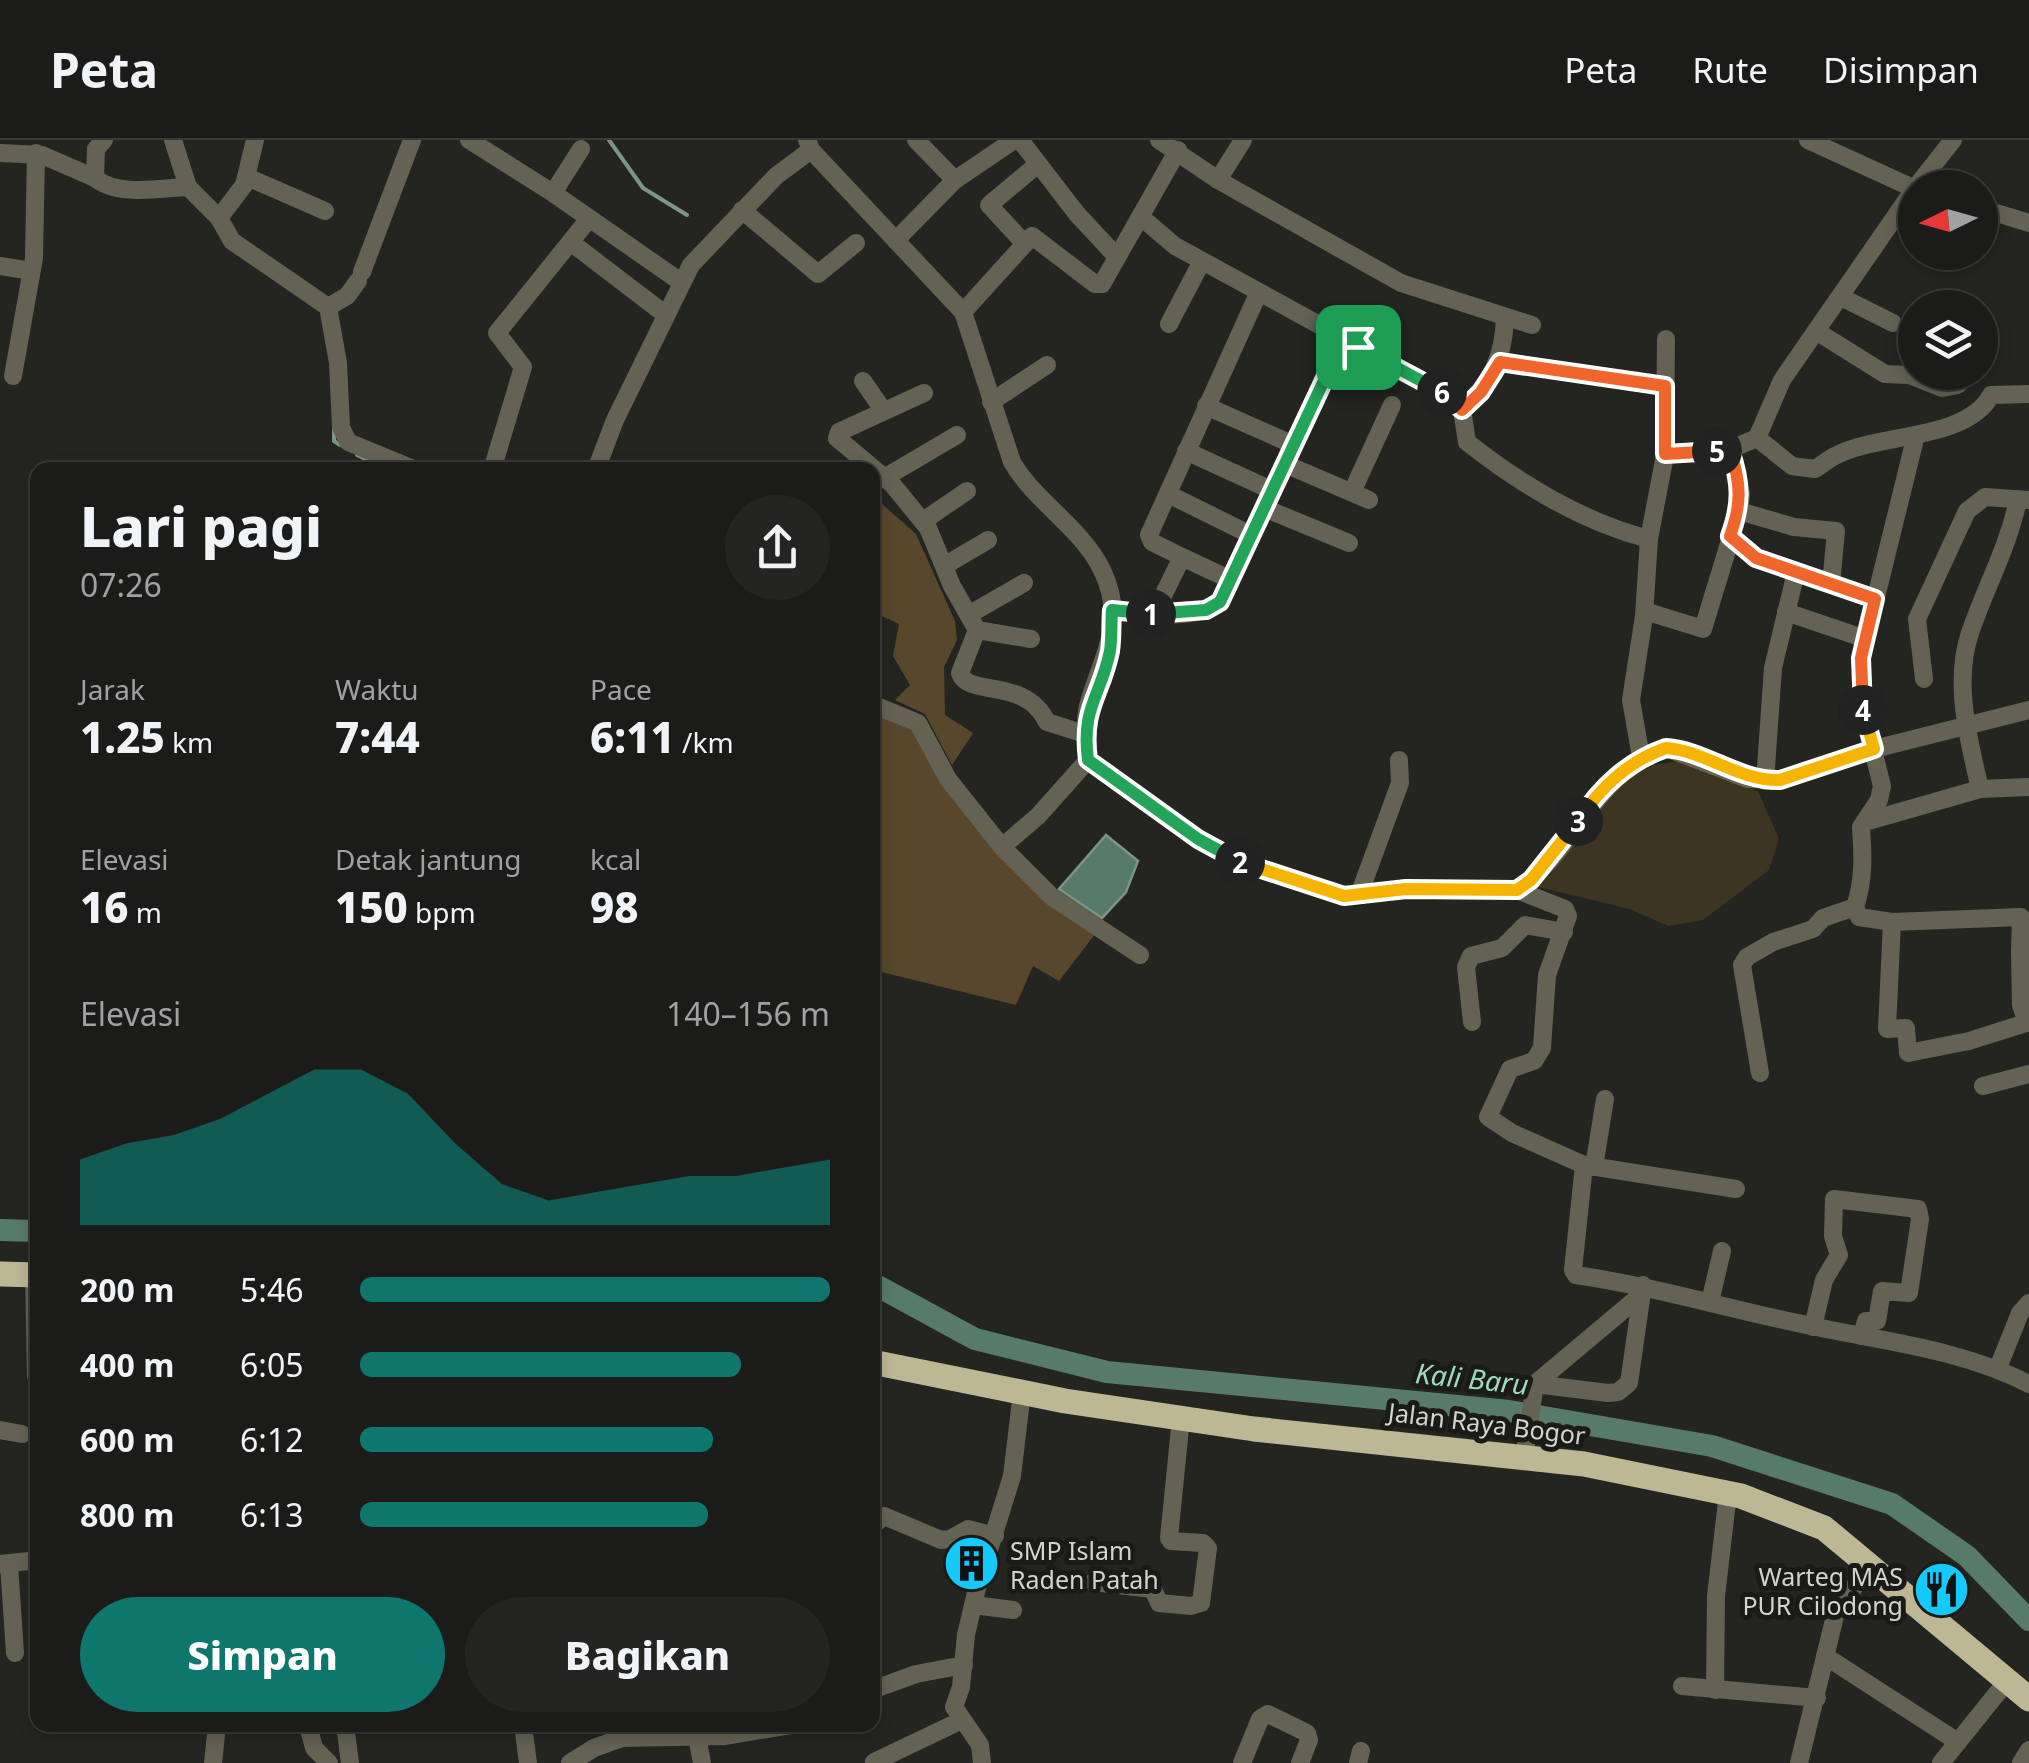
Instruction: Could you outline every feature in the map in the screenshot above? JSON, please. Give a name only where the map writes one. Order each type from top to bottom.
[{"type":"highway","points":[[0,1261],[30,1269]]},
{"type":"highway","points":[[0,1274],[30,1272]]},
{"type":"highway","name":"Jalan Raya Bogor","points":[[880,1351],[1133,1399],[1254,1416],[1527,1438],[1742,1484],[1830,1517],[2018,1682],[2029,1699]]},
{"type":"highway","name":"Jalan Raya Bogor","points":[[880,1364],[1181,1418],[1516,1454],[1728,1493],[1787,1510],[1824,1528],[2018,1682]]},
{"type":"street","points":[[95,178],[96,149],[104,140]]},
{"type":"street","points":[[173,140],[188,187],[219,218],[232,241],[328,307],[338,363],[341,426],[348,442],[382,462]]},
{"type":"street","points":[[219,218],[233,204],[247,176],[255,140]]},
{"type":"street","points":[[328,307],[347,296],[360,276],[412,140]]},
{"type":"street","points":[[469,140],[681,282]]},
{"type":"street","points":[[916,140],[955,180]]},
{"type":"street","points":[[896,240],[955,180],[1017,140],[1118,257]]},
{"type":"street","points":[[1158,140],[1218,180],[1401,283],[1532,324]]},
{"type":"street","points":[[1218,180],[1243,140]]},
{"type":"street","points":[[1808,140],[1898,180]]},
{"type":"street","points":[[1929,170],[1953,140]]},
{"type":"street","points":[[600,462],[681,282],[700,254],[809,145],[963,312],[1012,462],[1023,480],[1085,542],[1102,570],[1112,610],[1110,651],[1088,706],[1084,734],[1088,760],[1198,839],[1241,862],[1344,896],[1406,889],[1517,890],[1566,909],[1564,932],[1544,986],[1542,1048],[1534,1061],[1510,1069],[1488,1117],[1512,1134],[1589,1166],[1736,1189]]},
{"type":"street","points":[[7,149],[36,154],[114,188],[188,187]]},
{"type":"street","points":[[553,193],[581,149]]},
{"type":"street","points":[[963,312],[1029,237],[1036,238],[1099,286],[1178,150]]},
{"type":"street","points":[[13,376],[36,240],[36,154]]},
{"type":"street","points":[[1024,243],[989,205],[1038,164]]},
{"type":"street","points":[[247,176],[325,211]]},
{"type":"street","points":[[742,210],[818,274],[856,244]]},
{"type":"street","points":[[1665,454],[1730,450],[1757,438],[1766,410],[1898,213]]},
{"type":"street","points":[[1998,214],[2029,223]]},
{"type":"street","points":[[1141,217],[1175,246],[1448,396],[1462,410],[1467,442],[1498,466],[1606,528],[1649,539]]},
{"type":"street","points":[[494,462],[523,366],[497,333],[573,244],[588,220]]},
{"type":"street","points":[[573,244],[666,316]]},
{"type":"street","points":[[1169,324],[1202,261]]},
{"type":"street","points":[[0,266],[31,271]]},
{"type":"street","points":[[1231,580],[1152,542],[1149,535],[1258,294]]},
{"type":"street","points":[[1840,297],[1893,323]]},
{"type":"street","points":[[1462,410],[1481,392],[1500,362],[1504,317]]},
{"type":"street","points":[[1816,331],[1886,374],[1898,374]]},
{"type":"street","points":[[1641,757],[1631,700],[1645,611],[1649,539],[1665,454],[1666,339]]},
{"type":"street","points":[[1112,610],[1154,614],[1206,610],[1220,602],[1343,340]]},
{"type":"street","points":[[1500,362],[1665,386]]},
{"type":"street","points":[[991,402],[1047,365]]},
{"type":"street","points":[[863,382],[882,410]]},
{"type":"street","points":[[866,462],[836,436],[924,392]]},
{"type":"street","points":[[1757,438],[1780,459],[1804,470],[1816,469],[1835,455],[1916,435],[1976,414],[1991,395],[2029,394]]},
{"type":"street","points":[[1285,464],[1361,496],[1392,405]]},
{"type":"street","points":[[1206,406],[1294,445]]},
{"type":"street","points":[[884,478],[957,435]]},
{"type":"street","points":[[1892,922],[1887,1029],[1906,1028],[1908,1054],[1969,1042],[2028,1022],[2021,1005],[2025,954],[2022,917],[1892,922],[1859,917],[1855,908],[1865,849],[1861,828],[1882,793],[1860,691],[1866,639],[1916,435]]},
{"type":"street","points":[[1645,611],[1703,629],[1742,494],[1730,450]]},
{"type":"street","points":[[1186,451],[1271,490]]},
{"type":"street","points":[[880,474],[936,540],[944,566],[974,622],[1031,638]]},
{"type":"street","points":[[923,521],[967,492]]},
{"type":"street","points":[[1168,494],[1251,535]]},
{"type":"street","points":[[1924,678],[1917,619],[1967,511],[1986,497],[2024,500],[1968,636],[1965,724],[1980,788]]},
{"type":"street","points":[[1264,508],[1349,543]]},
{"type":"street","points":[[1739,511],[1794,527],[1836,531],[1831,584]]},
{"type":"street","points":[[1730,536],[1756,558],[1875,599]]},
{"type":"street","points":[[944,566],[988,540]]},
{"type":"street","points":[[1154,614],[1182,557]]},
{"type":"street","points":[[1766,781],[1773,668],[1796,572]]},
{"type":"street","points":[[1024,582],[974,622],[960,674],[964,683],[1014,691],[1036,703],[1047,722],[1084,734]]},
{"type":"street","points":[[1786,612],[1866,639]]},
{"type":"street","points":[[880,707],[918,723],[948,779],[1002,847],[1052,897],[1140,954]]},
{"type":"street","points":[[1517,890],[1561,846],[1587,807],[1620,772],[1641,757],[1666,748],[1748,779],[1780,780],[1874,749],[2029,710]]},
{"type":"street","points":[[1002,847],[1038,816],[1088,760]]},
{"type":"street","points":[[1359,895],[1400,783],[1399,760]]},
{"type":"street","points":[[1868,822],[1980,788],[2029,787]]},
{"type":"street","points":[[1760,1073],[1742,965],[1746,956],[1813,929],[1823,918],[1855,908]]},
{"type":"street","points":[[1472,1022],[1466,967],[1470,956],[1502,948],[1525,925],[1564,932]]},
{"type":"street","points":[[1983,1086],[2029,1074]]},
{"type":"street","points":[[1605,1098],[1589,1166],[1572,1270],[1576,1274],[1998,1368],[2029,1384]]},
{"type":"street","points":[[1813,1327],[1824,1280],[1839,1255],[1833,1236],[1834,1199],[1918,1209],[1920,1219],[1909,1294],[1882,1290],[1876,1320],[1866,1322],[1862,1336]]},
{"type":"street","points":[[1710,1302],[1722,1251]]},
{"type":"street","points":[[1534,1393],[1608,1392],[1625,1388],[1632,1374],[1642,1290]]},
{"type":"street","points":[[1527,1438],[1534,1393],[1642,1290]]},
{"type":"street","points":[[1998,1368],[2020,1313],[2029,1303]]},
{"type":"street","points":[[982,1763],[980,1744],[954,1708],[974,1605],[1012,1476],[1022,1392]]},
{"type":"street","points":[[1093,1582],[1152,1588],[1159,1603],[1201,1603],[1208,1548],[1203,1543],[1174,1542],[1169,1538],[1181,1418]]},
{"type":"street","points":[[0,1430],[22,1434]]},
{"type":"street","points":[[1715,1690],[1716,1596],[1728,1493]]},
{"type":"street","points":[[880,1519],[884,1516],[944,1540],[968,1530],[995,1536]]},
{"type":"street","points":[[15,1653],[5,1564],[30,1561]]},
{"type":"street","points":[[1799,1763],[1834,1616],[1870,1563]]},
{"type":"street","points":[[974,1605],[1013,1610]]},
{"type":"street","points":[[1825,1656],[1958,1742]]},
{"type":"street","points":[[880,1687],[916,1674],[964,1665]]},
{"type":"street","points":[[1941,1763],[2018,1682]]},
{"type":"street","points":[[1682,1686],[1817,1698]]},
{"type":"street","points":[[1242,1763],[1260,1720],[1268,1714],[1307,1733],[1300,1763]]},
{"type":"street","points":[[874,1762],[962,1720]]},
{"type":"street","points":[[213,1763],[216,1732]]},
{"type":"street","points":[[310,1732],[314,1748],[328,1763]]},
{"type":"street","points":[[346,1732],[350,1763]]},
{"type":"street","points":[[524,1732],[528,1763]]},
{"type":"street","points":[[570,1763],[594,1748],[622,1738],[758,1732]]},
{"type":"street","points":[[696,1737],[702,1763]]},
{"type":"street","points":[[2021,1763],[2029,1750]]},
{"type":"shaded area","points":[[880,502],[916,534],[955,621],[957,640],[944,667],[945,715],[973,733],[952,765],[925,714],[895,700],[910,685],[893,656],[899,624],[880,615]]},
{"type":"shaded area","points":[[880,714],[916,727],[942,781],[1096,933],[1059,981],[1033,966],[1016,1005],[880,972]]},
{"type":"shaded area","points":[[1685,760],[1758,791],[1779,839],[1769,870],[1703,920],[1668,926],[1630,909],[1538,887],[1624,781],[1653,765]]},
{"type":"shaded area","points":[[1106,835],[1138,861],[1126,892],[1102,918],[1059,889]]},
{"type":"waterway","points":[[609,140],[643,188],[687,215]]},
{"type":"waterway","points":[[334,428],[334,441],[340,445]]},
{"type":"waterway","points":[[357,455],[372,462]]},
{"type":"waterway","name":"Kali Baru","points":[[0,1230],[30,1231]]},
{"type":"waterway","name":"Kali Baru","points":[[880,1287],[975,1339],[1107,1372],[1509,1411],[1712,1446],[1892,1504],[1967,1556],[2029,1620]]},
{"type":"place","name":"SMP Islam Raden Patah","points":[[971,1564]]},
{"type":"place","name":"Warteg MAS PUR Cilodong","points":[[1942,1590]]},
{"type":"route","points":[[1343,340],[1358,347],[1422,379],[1462,410],[1481,392],[1500,362],[1665,386],[1665,454],[1730,450],[1742,494],[1730,536],[1756,558],[1875,599],[1860,676],[1863,710],[1874,749],[1780,780],[1766,781],[1748,779],[1676,749],[1666,748],[1641,757],[1620,772],[1587,807],[1561,846],[1517,890],[1406,889],[1344,896],[1241,862],[1198,839],[1112,779],[1088,760],[1084,734],[1088,706],[1110,651],[1112,610],[1168,614],[1206,610],[1220,602],[1343,340]]}]
